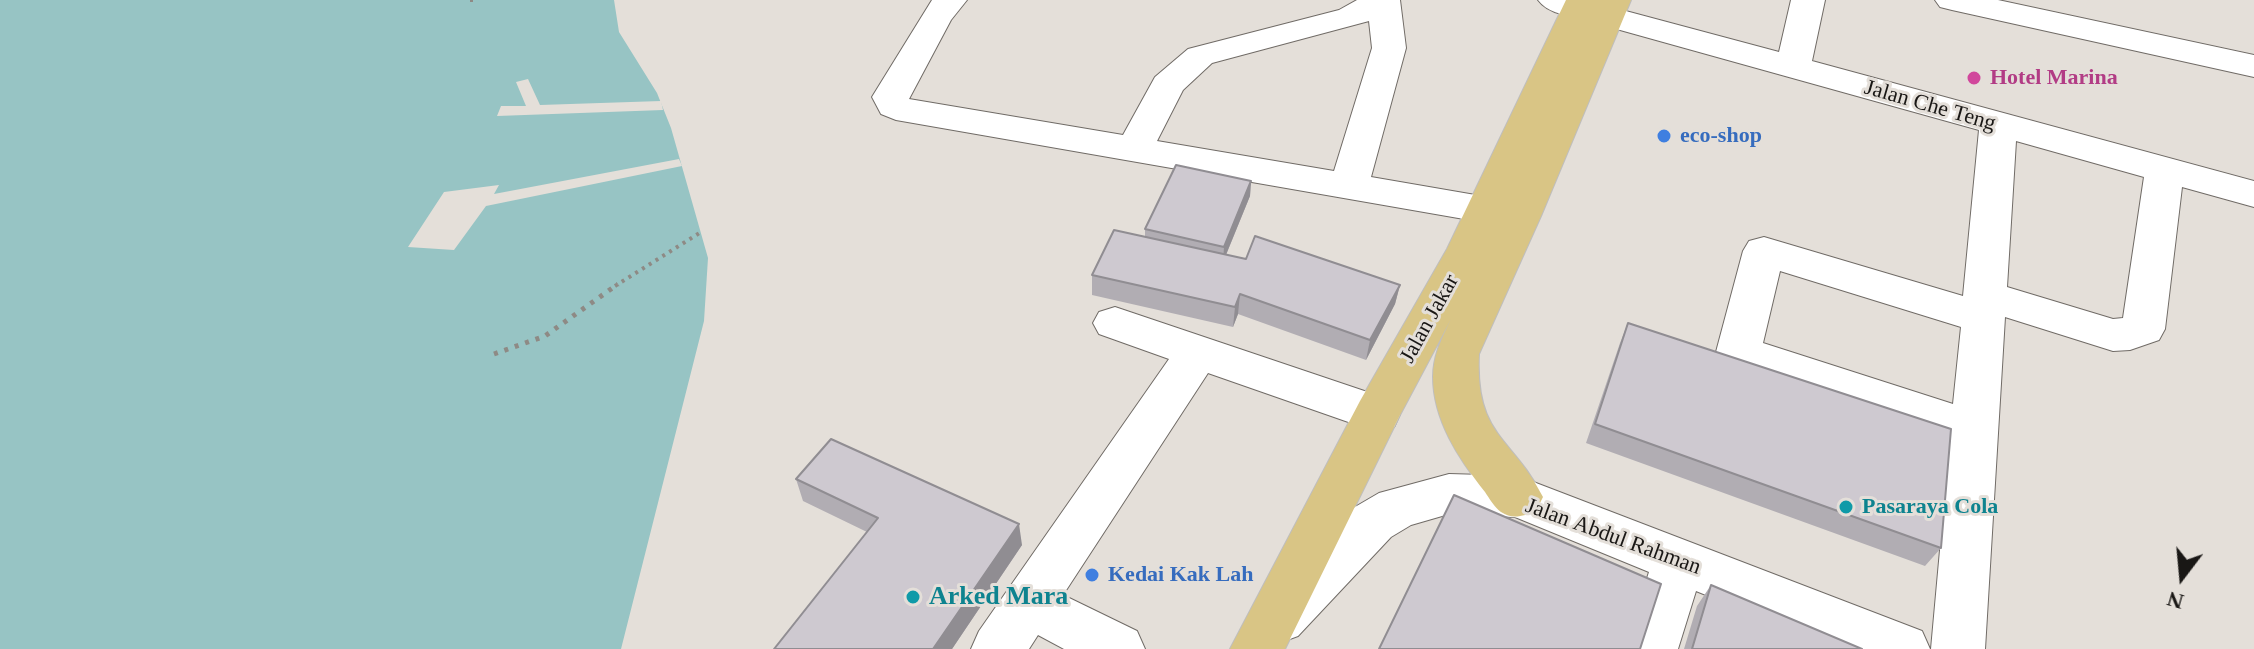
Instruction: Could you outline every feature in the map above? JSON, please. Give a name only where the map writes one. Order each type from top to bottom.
[{"type":"main road","name":"Jalan Jakar","points":[[1262,641],[1377,414],[1487,210],[1588,5]]},
{"type":"main road","name":"Jalan Jakar","points":[[1518,497],[1491,464],[1459,410],[1455,372],[1457,354],[1521,216],[1588,5]]},
{"type":"street","points":[[950,0],[902,74],[890,97],[894,106],[909,112],[1487,210]]},
{"type":"street","points":[[1134,149],[1168,85],[1200,56],[1351,17],[1382,0],[1389,48],[1349,187]]},
{"type":"street","points":[[1793,67],[1808,0]]},
{"type":"street","points":[[1952,0],[2254,66]]},
{"type":"street","name":"Jalan Che Teng","points":[[1588,5],[1998,126],[2254,194]]},
{"type":"street","points":[[1958,649],[1998,126]]},
{"type":"street","points":[[1975,430],[1738,352],[1764,251],[1984,306],[2113,335],[2130,334],[2143,329],[2165,169]]},
{"type":"street","points":[[1115,323],[1377,414]]},
{"type":"street","points":[[998,649],[1198,352]]},
{"type":"street","name":"Jalan Abdul Rahman","points":[[1262,641],[1373,522],[1397,508],[1449,494],[1518,497],[1903,649]]},
{"type":"street","points":[[1651,649],[1679,561]]},
{"type":"street","points":[[1028,604],[1118,649]]},
{"type":"path","points":[[470,0],[478,0]]},
{"type":"path","points":[[494,354],[545,336],[564,325],[625,278],[701,232]]},
{"type":"water","points":[[0,0],[614,0],[619,32],[657,93],[671,128],[708,258],[704,321],[621,649],[0,649]]},
{"type":"pier","points":[[528,79],[540,105],[661,101],[663,110],[497,116],[501,106],[526,106],[516,82]]},
{"type":"pier","points":[[679,159],[682,166],[486,206],[454,250],[408,247],[444,192],[499,185],[494,194]]},
{"type":"building","points":[[1176,165],[1251,181],[1224,247],[1145,229]]},
{"type":"building","points":[[1114,230],[1246,259],[1255,236],[1400,285],[1370,340],[1240,294],[1235,307],[1092,275]]},
{"type":"building","name":"Pasaraya Cola","points":[[1628,323],[1951,429],[1941,548],[1595,424]]},
{"type":"building","name":"Arked Mara","points":[[831,439],[1019,524],[933,649],[774,649],[878,518],[796,479]]},
{"type":"building","points":[[1454,495],[1661,584],[1640,649],[1379,649]]},
{"type":"building","points":[[1711,585],[1862,649],[1692,649]]},
{"type":"place","name":"Hotel Marina","points":[[1974,78]]},
{"type":"place","name":"eco-shop","points":[[1664,136]]},
{"type":"place","name":"Pasaraya Cola","points":[[1846,507]]},
{"type":"place","name":"Kedai Kak Lah","points":[[1092,575]]},
{"type":"place","name":"Arked Mara","points":[[913,597]]}]
